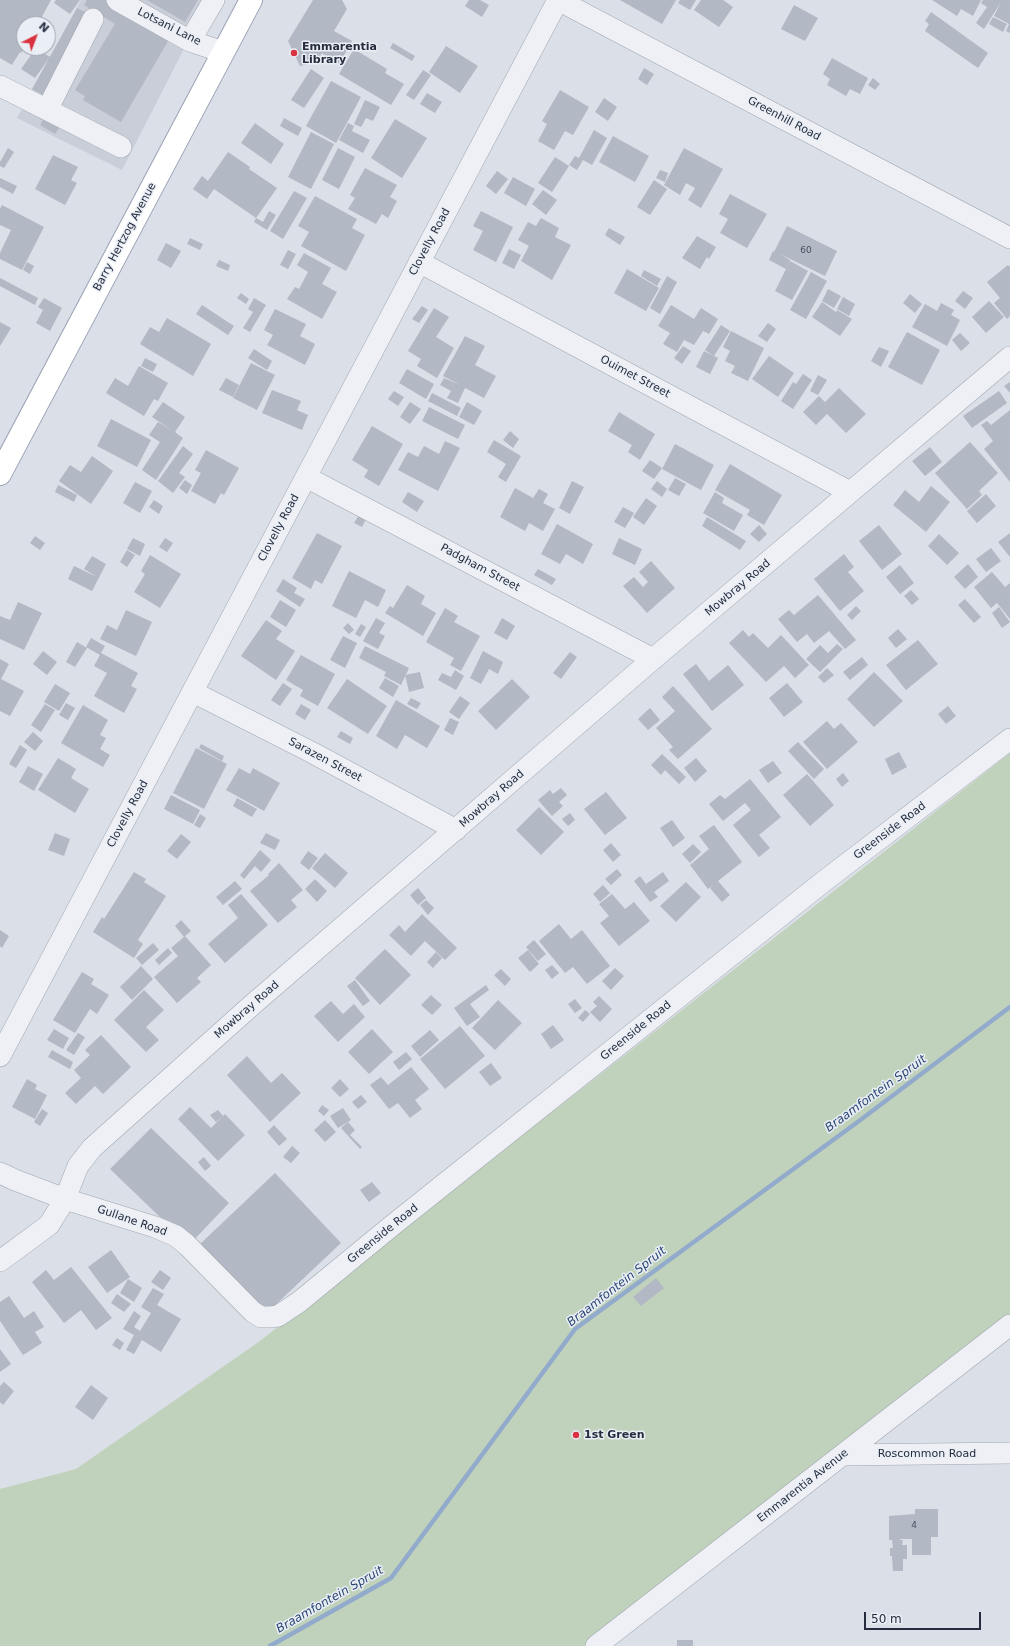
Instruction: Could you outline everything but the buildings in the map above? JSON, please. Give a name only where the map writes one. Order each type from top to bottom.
[{"type":"main road","name":"Barry Hertzog Avenue","points":[[0,474],[251,0]]},
{"type":"street","name":"Lotsani Lane","points":[[117,0],[190,41],[223,52]]},
{"type":"street","points":[[190,41],[214,0]]},
{"type":"street","name":"Greenhill Road","points":[[558,0],[1010,238]]},
{"type":"street","name":"Clovelly Road","points":[[0,1056],[558,0]]},
{"type":"street","points":[[47,110],[93,19]]},
{"type":"street","points":[[0,86],[122,147]]},
{"type":"street","name":"Ouimet Street","points":[[419,262],[850,492]]},
{"type":"street","name":"Mowbray Road","points":[[0,1261],[49,1225],[65,1199],[78,1166],[92,1148],[252,1005],[654,659],[1010,357]]},
{"type":"street","name":"Padgham Street","points":[[306,477],[654,659]]},
{"type":"street","name":"Sarazen Street","points":[[192,692],[320,756],[456,830]]},
{"type":"street","name":"Greenside Road","points":[[261,1317],[266,1318],[278,1316],[299,1302],[406,1214],[823,882],[1010,739]]},
{"type":"street","name":"Gullane Road","points":[[0,1173],[65,1199],[166,1231],[176,1236],[187,1245],[247,1307],[261,1317]]},
{"type":"street","name":"Emmarentia Avenue","points":[[596,1646],[1010,1325]]},
{"type":"street","name":"Roscommon Road","points":[[843,1455],[1010,1453]]},
{"type":"shaded area","points":[[81,0],[209,0],[122,170],[17,118],[51,56],[56,56],[56,46]]},
{"type":"green space","points":[[1010,753],[1010,1329],[598,1646],[0,1646],[0,1489],[76,1469],[260,1341]]},
{"type":"waterway","name":"Braamfontein Spruit","points":[[270,1646],[391,1578],[575,1329],[859,1121],[1010,1007]]},
{"type":"place","name":"Emmarentia Library","points":[[294,53]]},
{"type":"place","name":"1st Green","points":[[576,1435]]}]
